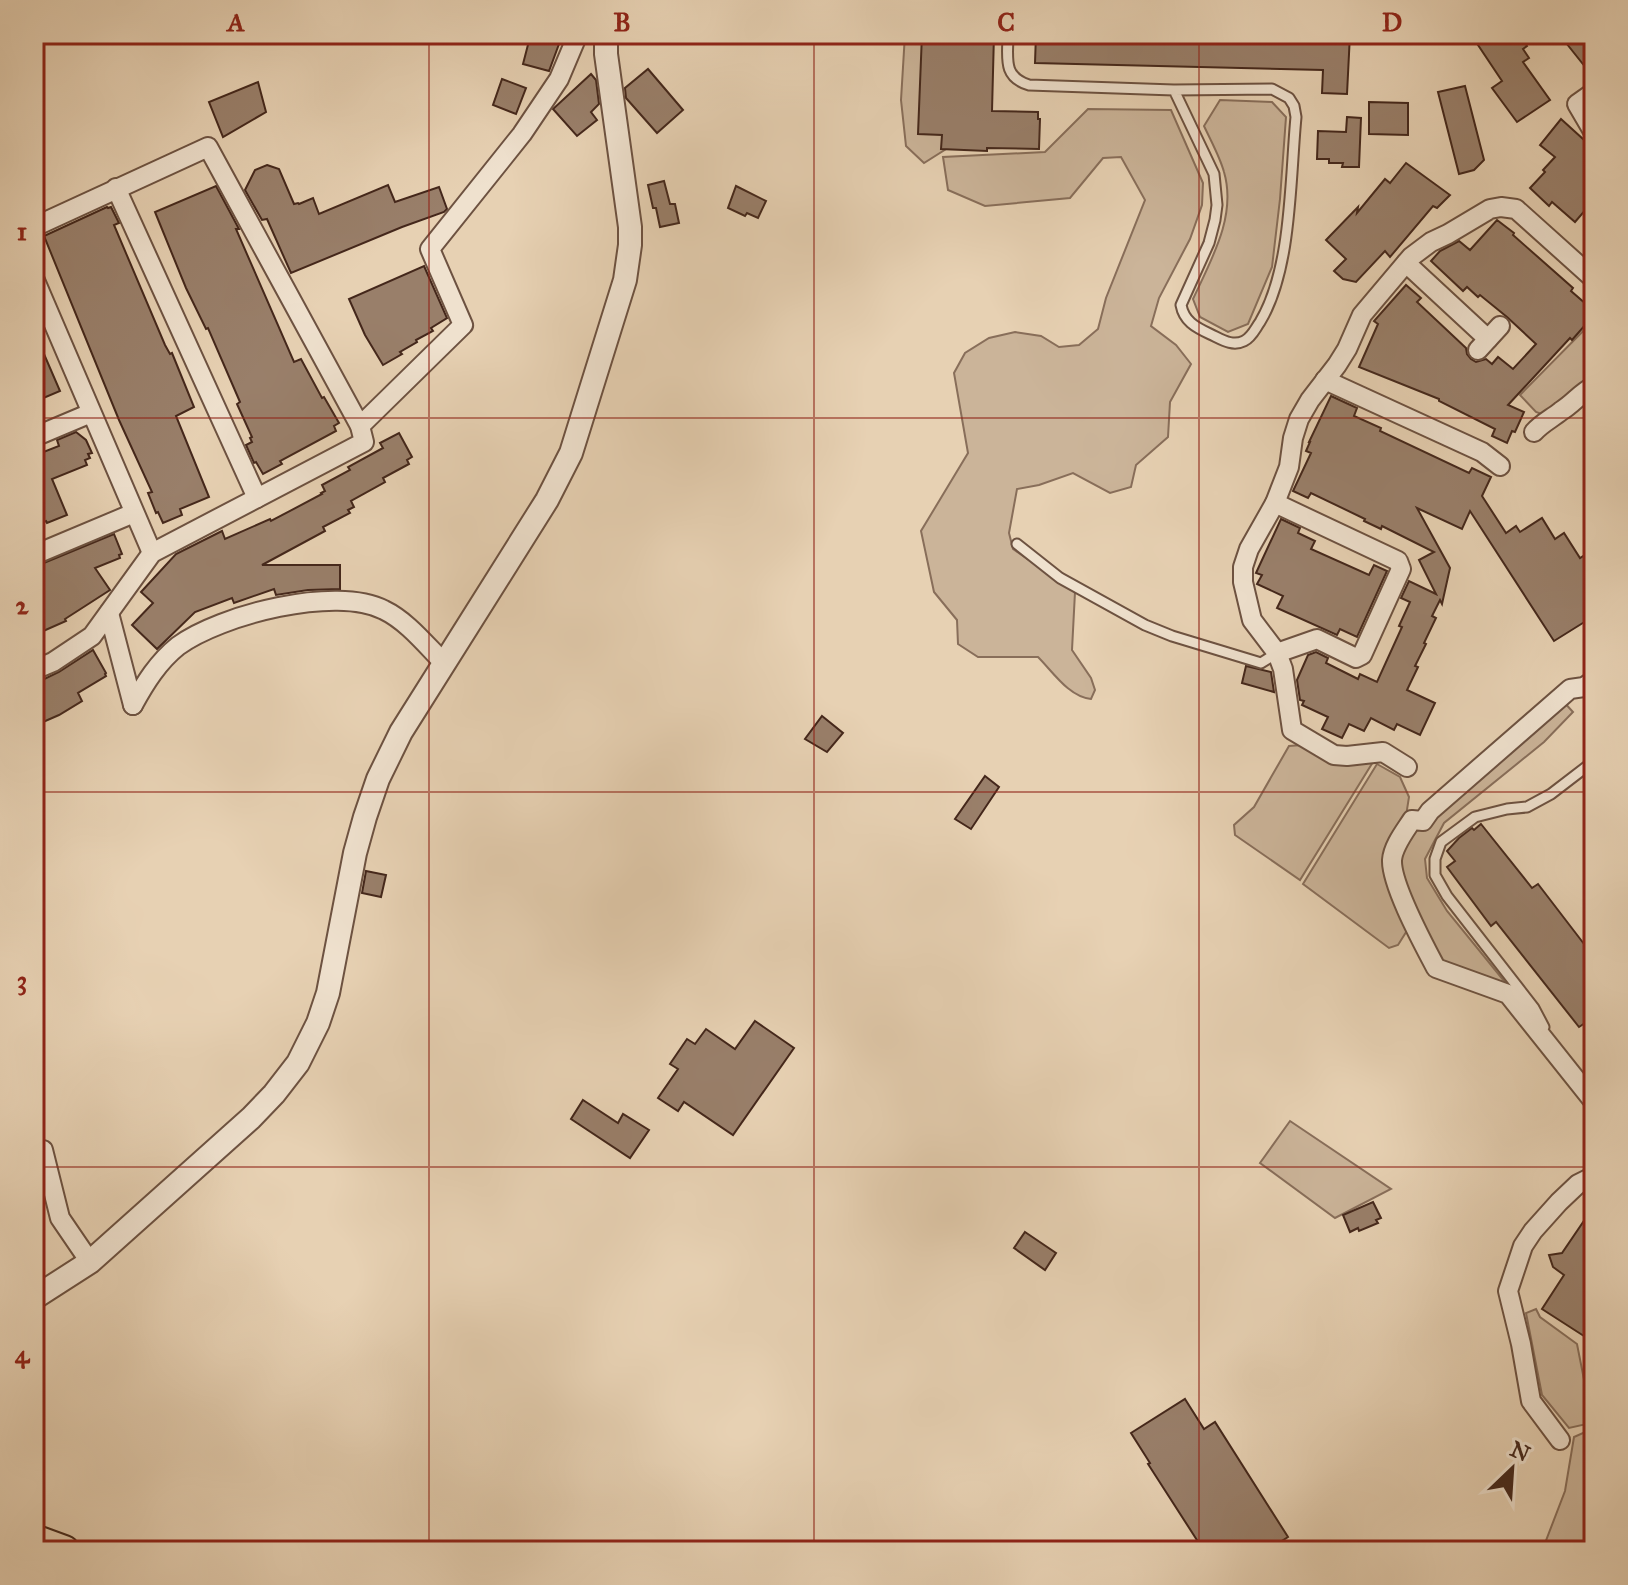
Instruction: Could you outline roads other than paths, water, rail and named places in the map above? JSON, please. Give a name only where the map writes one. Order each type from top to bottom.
[{"type":"highway","points":[[34,1540],[64,1551]]},
{"type":"street","points":[[360,426],[463,325],[430,249],[522,134],[559,79],[578,34]]},
{"type":"street","points":[[34,1298],[90,1262],[251,1118],[298,1063],[318,1023],[328,993],[355,853],[378,779],[401,732],[565,467],[625,280],[630,227],[606,54],[606,34]]},
{"type":"street","points":[[1594,92],[1577,104],[1594,133]]},
{"type":"street","points":[[34,227],[208,147],[360,426],[364,442],[152,553],[92,636],[53,662],[34,670]]},
{"type":"street","points":[[116,188],[257,498]]},
{"type":"street","points":[[1407,767],[1383,752],[1334,755],[1292,730],[1283,669],[1277,653],[1252,620],[1243,582],[1243,567],[1249,549],[1275,503],[1289,467],[1299,419],[1347,349],[1362,315],[1406,263],[1431,242],[1490,209],[1516,209],[1594,279]]},
{"type":"street","points":[[1406,263],[1489,338]]},
{"type":"street","points":[[34,278],[38,299],[152,553]]},
{"type":"street","points":[[1325,380],[1394,421],[1463,452],[1482,452],[1500,466]]},
{"type":"street","points":[[1534,432],[1545,420],[1594,386]]},
{"type":"street","points":[[34,437],[91,413]]},
{"type":"street","points":[[1275,503],[1398,561],[1401,569],[1362,655],[1356,658],[1317,639],[1277,653]]},
{"type":"street","points":[[34,555],[134,513]]},
{"type":"street","points":[[109,613],[133,705],[157,666],[179,646],[212,627],[284,604],[318,600],[371,604],[400,620],[444,663]]},
{"type":"street","points":[[1594,682],[1570,689],[1430,811],[1423,821],[1412,820],[1399,840],[1392,859],[1396,882],[1436,968],[1508,994],[1594,1102]]},
{"type":"street","points":[[43,1150],[60,1218],[90,1262]]},
{"type":"street","points":[[1560,1440],[1531,1401],[1508,1291],[1523,1246],[1533,1231],[1578,1184],[1594,1176]]},
{"type":"lane","points":[[1008,34],[1009,71],[1023,83],[1174,90],[1272,89],[1289,98],[1296,117],[1285,244],[1276,286],[1265,312],[1250,337],[1240,343],[1230,343],[1196,327],[1183,315],[1181,305],[1209,243],[1217,205],[1214,174],[1174,90]]},
{"type":"lane","points":[[1017,544],[1060,578],[1145,625],[1261,663],[1277,653]]},
{"type":"lane","points":[[1565,1065],[1534,1008],[1447,896],[1435,875],[1435,859],[1441,842],[1475,817],[1527,807],[1551,794],[1594,761]]}]
